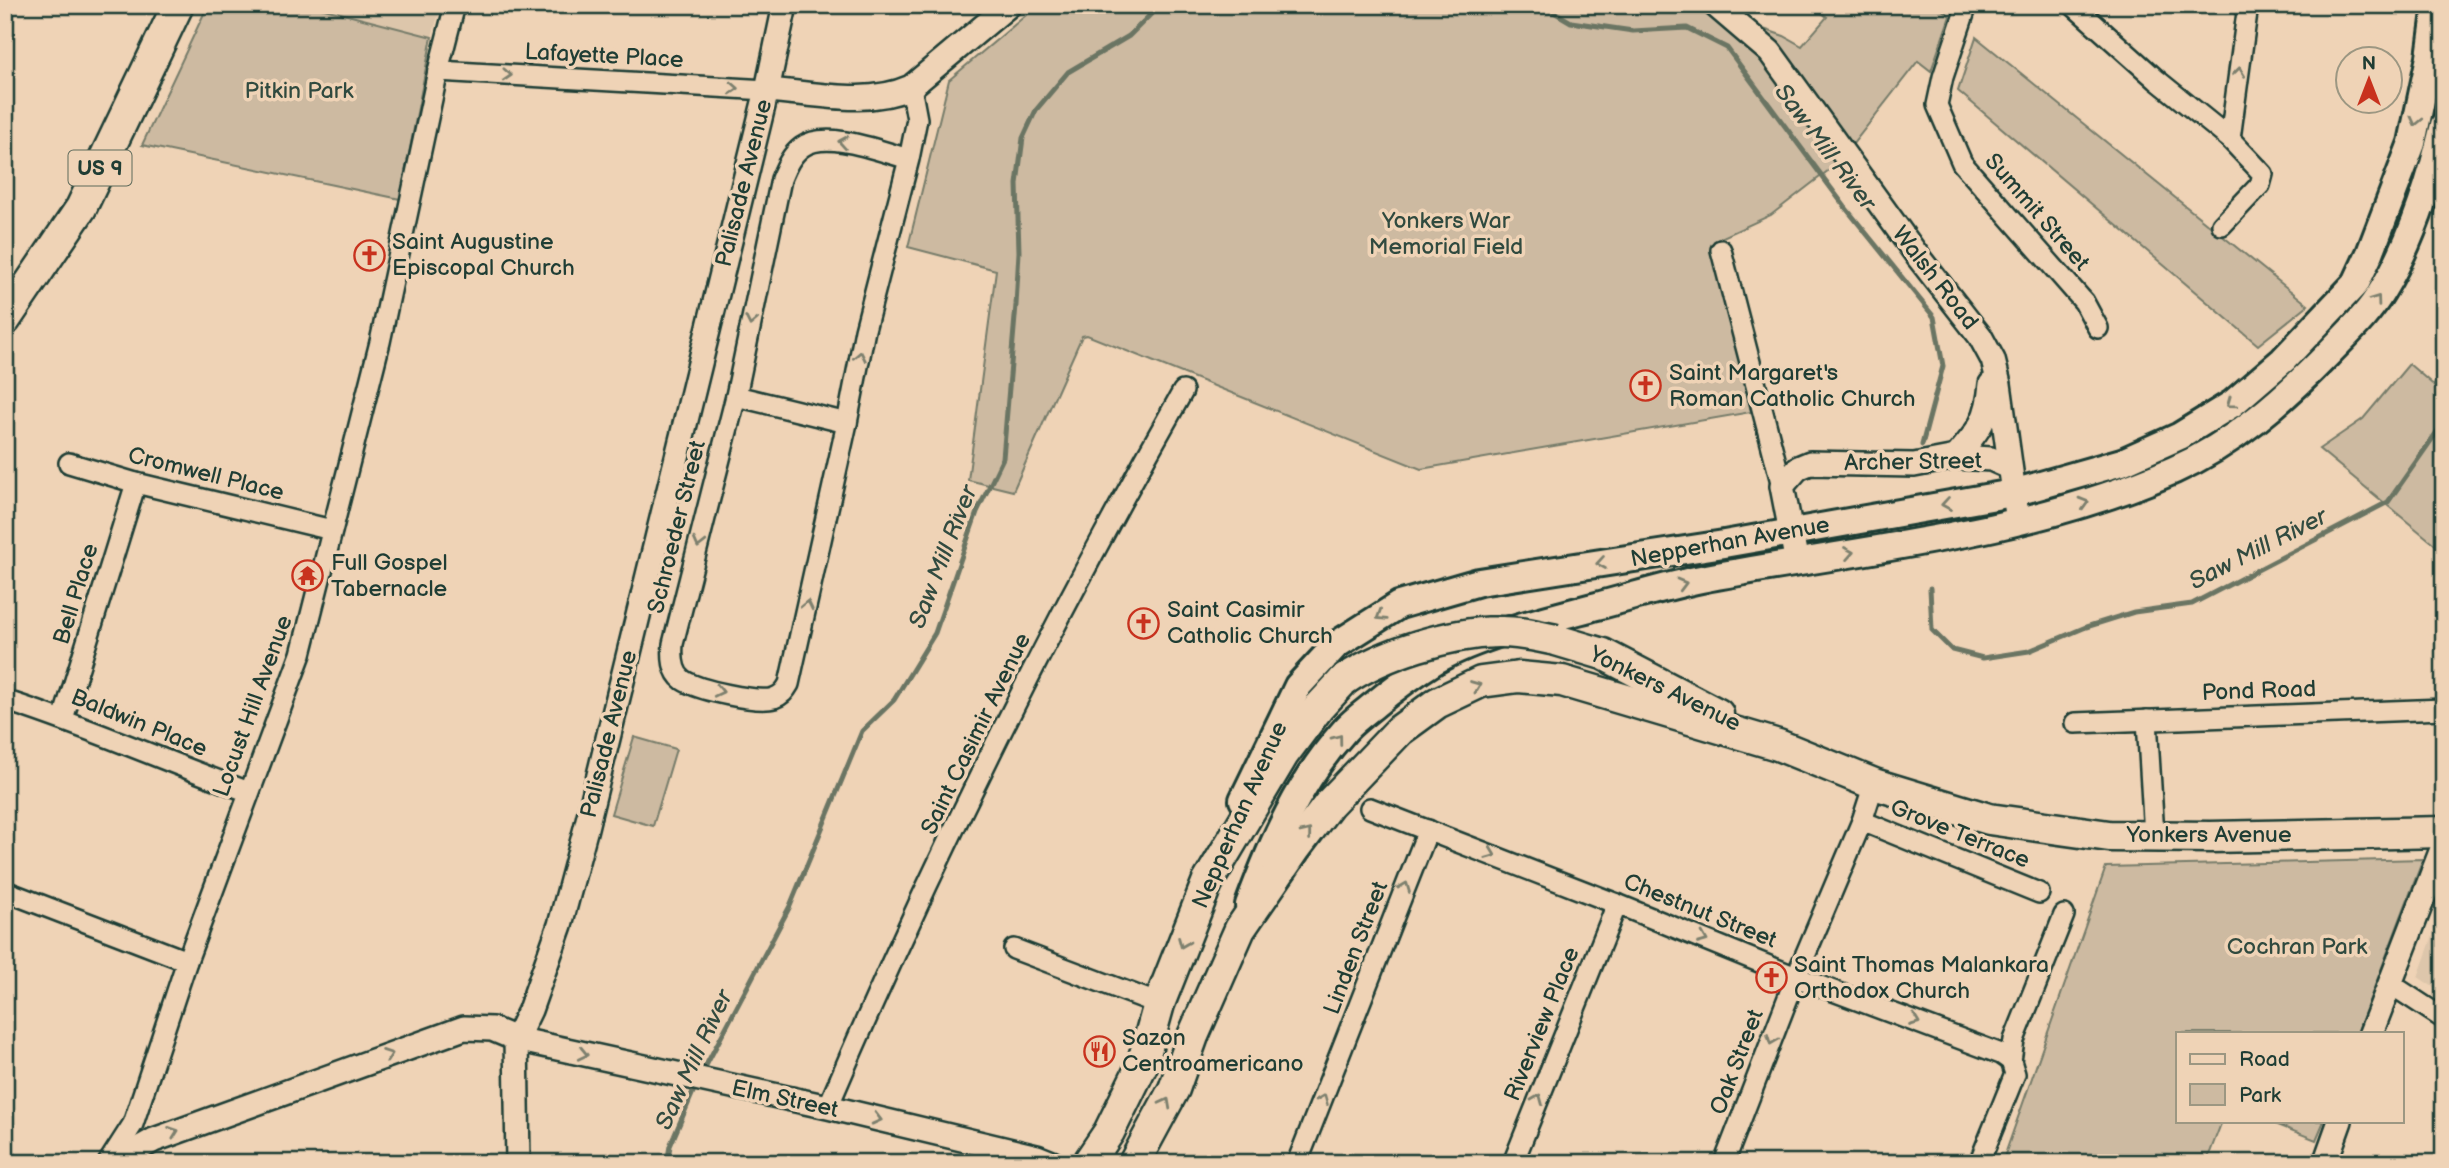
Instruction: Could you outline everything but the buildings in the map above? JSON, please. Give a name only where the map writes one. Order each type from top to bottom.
[{"type":"main road","name":"US 9","points":[[5,320],[81,208],[178,5]]},
{"type":"main road","name":"Nepperhan Avenue","points":[[1088,1163],[1109,1132],[1142,1065],[1159,1004],[1250,783],[1298,686],[1336,645],[1399,605],[1479,582],[1724,544],[2013,493],[2122,462],[2180,436],[2232,404],[2283,360],[2356,283],[2371,253],[2412,143],[2428,69],[2437,5]]},
{"type":"main road","name":"Nepperhan Avenue","points":[[1134,1163],[1174,1089],[1193,1035],[1240,929],[1271,846],[1304,784],[1346,730],[1388,694],[1437,660],[1464,647],[1545,620],[1697,580],[2018,522],[2106,496],[2175,470],[2259,419],[2360,321],[2381,294],[2396,266],[2416,216],[2444,125]]},
{"type":"main road","name":"Yonkers Avenue","points":[[1208,883],[1283,755],[1319,707],[1344,680],[1359,670],[1410,649],[1463,636],[1498,632],[1556,640],[1603,654],[1778,746]]},
{"type":"main road","name":"Yonkers Avenue","points":[[1240,929],[1329,804],[1400,730],[1437,704],[1481,682],[1519,677],[1562,681],[1778,746],[1874,785],[1989,819],[2109,836],[2444,832]]},
{"type":"street","name":"Locust Hill Avenue","points":[[108,1163],[133,1124],[187,961],[301,654],[380,342],[438,71],[455,5]]},
{"type":"street","name":"Palisade Avenue","points":[[516,1039],[530,1010],[560,925],[586,828],[767,90],[785,5]]},
{"type":"street","points":[[767,90],[869,98],[894,94],[911,87],[1009,5]]},
{"type":"street","name":"Walsh Road","points":[[1715,5],[1770,52],[1919,258],[1980,335],[1993,360],[1999,384],[2018,522]]},
{"type":"street","name":"Summit Street","points":[[1967,5],[1943,77],[1937,105],[1962,163],[2084,302],[2098,328]]},
{"type":"street","points":[[2073,5],[2157,80],[2230,139],[2263,174],[2260,185],[2222,225]]},
{"type":"street","points":[[2230,139],[2248,5]]},
{"type":"street","name":"Lafayette Place","points":[[438,71],[767,90]]},
{"type":"street","name":"Schroeder Street","points":[[909,159],[842,141],[821,140],[804,145],[790,159],[781,179],[736,396],[673,645],[673,663],[682,679],[755,699],[771,699],[783,694],[789,684],[865,330],[909,159],[917,119],[911,87]]},
{"type":"street","points":[[1721,250],[1782,486],[1797,563]]},
{"type":"street","points":[[1956,457],[1981,429],[1990,401],[1993,360]]},
{"type":"street","name":"Saint Casimir Avenue","points":[[828,1107],[1003,729],[1183,391]]},
{"type":"street","points":[[736,396],[847,423]]},
{"type":"street","points":[[1770,441],[1784,454],[1810,463]]},
{"type":"street","name":"Archer Street","points":[[1782,486],[1798,468],[1810,463],[1914,466],[1956,457],[1991,459],[2009,467]]},
{"type":"street","name":"Cromwell Place","points":[[69,463],[136,483],[332,530]]},
{"type":"street","name":"Bell Place","points":[[63,719],[136,483]]},
{"type":"street","name":"Baldwin Place","points":[[10,702],[63,719],[170,764],[249,792]]},
{"type":"street","name":"Pond Road","points":[[2075,723],[2444,709]]},
{"type":"street","points":[[2147,720],[2154,836]]},
{"type":"street","name":"Oak Street","points":[[1724,1163],[1796,977],[1862,821],[1874,785]]},
{"type":"street","name":"Chestnut Street","points":[[1370,808],[1618,904],[1796,977],[2001,1054],[2011,1061]]},
{"type":"street","name":"Grove Terrace","points":[[1862,821],[2039,893]]},
{"type":"street","name":"Linden Street","points":[[1297,1163],[1428,830]]},
{"type":"street","points":[[2371,1032],[2444,844]]},
{"type":"street","points":[[5,891],[187,961]]},
{"type":"street","name":"Riverview Place","points":[[1513,1163],[1618,904]]},
{"type":"street","points":[[1979,1163],[2015,1074],[2011,1061],[2014,1040],[2064,915]]},
{"type":"street","points":[[1014,949],[1159,1004]]},
{"type":"street","points":[[2389,983],[2444,1019]]},
{"type":"street","points":[[114,1163],[154,1140],[464,1028],[492,1030],[516,1039],[518,1163]]},
{"type":"street","name":"Elm Street","points":[[516,1039],[828,1107],[1037,1157],[1052,1163]]},
{"type":"street","points":[[2325,1163],[2340,1122]]},
{"type":"shaded area","points":[[310,5],[441,5],[432,37]]},
{"type":"shaded area","points":[[2444,905],[2444,994],[2418,977]]},
{"type":"green space","name":"Pitkin Park","points":[[208,5],[309,5],[432,37],[400,199],[142,145]]},
{"type":"green space","name":"Yonkers War Memorial Field","points":[[1038,5],[1693,5],[1784,36],[1802,46],[1827,17],[1812,5],[1936,5],[1950,16],[1931,71],[1918,61],[1838,163],[1771,215],[1714,241],[1751,412],[1421,469],[1087,335],[1082,336],[1013,491],[968,480],[996,270],[908,247],[949,80]]},
{"type":"green space","points":[[1976,37],[2308,305],[2258,345],[1958,91]]},
{"type":"green space","points":[[2409,364],[2444,394],[2444,552],[2319,449],[2363,419]]},
{"type":"green space","points":[[634,737],[676,749],[653,826],[611,814]]},
{"type":"green space","name":"Cochran Park","points":[[2423,859],[2357,1032],[2176,1032],[2176,1122],[2222,1122],[2206,1163],[2002,1163],[2106,867]]},
{"type":"green space","points":[[2271,1122],[2324,1122],[2316,1140]]},
{"type":"waterway","name":"Saw Mill River","points":[[702,1073],[790,906],[862,731],[894,700],[935,633],[977,512],[1003,458],[1016,305],[1019,252],[1017,184],[1023,138],[1036,110],[1068,72],[1129,36],[1160,5]]},
{"type":"waterway","name":"Saw Mill River","points":[[1542,5],[1571,22],[1633,31],[1687,28],[1727,48],[1845,207],[1934,317],[1943,366],[1922,445]]},
{"type":"waterway","name":"Saw Mill River","points":[[1930,588],[1932,630],[1952,650],[1983,658],[2029,651],[2086,627],[2134,612],[2192,604],[2388,502],[2444,422]]},
{"type":"waterway","name":"Saw Mill River","points":[[667,1163],[670,1146],[696,1085]]},
{"type":"place","name":"Saint Augustine Episcopal Church","points":[[369,255]]},
{"type":"place","name":"Saint Margaret's Roman Catholic Church","points":[[1646,386]]},
{"type":"place","name":"Full Gospel Tabernacle","points":[[308,576]]},
{"type":"place","name":"Saint Casimir Catholic Church","points":[[1144,623]]},
{"type":"place","name":"Saint Thomas Malankara Orthodox Church","points":[[1771,978]]},
{"type":"place","name":"Sazon Centroamericano","points":[[1099,1051]]}]
